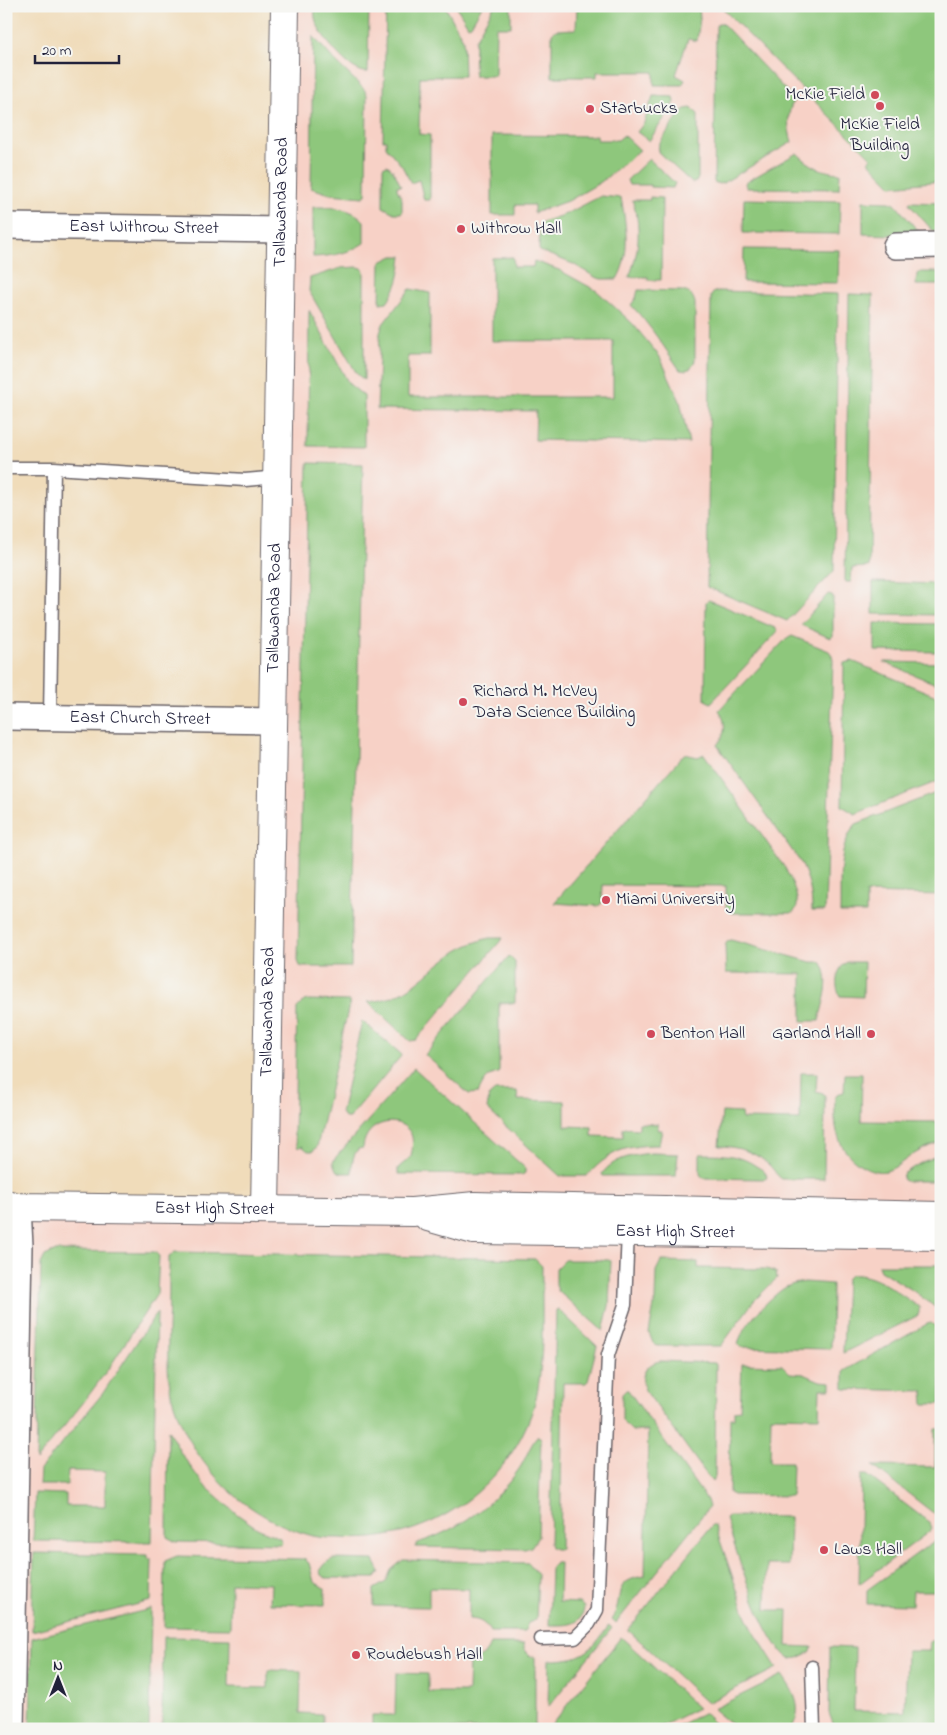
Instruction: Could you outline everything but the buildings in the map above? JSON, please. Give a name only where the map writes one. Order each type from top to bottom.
[{"type":"main road","name":"Tallawanda Road","points":[[265,1210],[285,6]]},
{"type":"main road","name":"East High Street","points":[[10,1207],[412,1212],[475,1206],[941,1216]]},
{"type":"main road","name":"East High Street","points":[[412,1212],[474,1230],[941,1236]]},
{"type":"street","name":"East Withrow Street","points":[[6,226],[282,230]]},
{"type":"street","points":[[896,246],[941,246]]},
{"type":"street","name":"East Church Street","points":[[6,717],[273,721]]},
{"type":"street","points":[[10,1207],[20,1256],[11,1729]]},
{"type":"lane","points":[[6,468],[54,468],[245,480],[278,477]]},
{"type":"lane","points":[[50,718],[54,468]]},
{"type":"lane","points":[[541,1639],[575,1638],[589,1624],[598,1610],[608,1355],[625,1305],[628,1232]]},
{"type":"lane","points":[[812,1667],[814,1729]]},
{"type":"shaded area","name":"Miami University","points":[[285,6],[941,6],[941,1729],[6,1729],[6,1211],[265,1209]]},
{"type":"green space","points":[[315,6],[369,6],[368,72],[353,67],[336,52],[317,25]]},
{"type":"green space","points":[[386,6],[445,6],[463,39],[464,76],[420,77],[419,134],[430,135],[430,200],[424,200],[419,180],[411,183],[402,166],[386,147],[386,140],[383,140]]},
{"type":"green space","points":[[456,6],[482,6],[471,25],[468,26]]},
{"type":"green space","points":[[494,6],[511,6],[511,27],[496,27],[495,76],[474,76],[475,40]]},
{"type":"green space","points":[[577,6],[699,6],[700,18],[697,41],[688,39],[676,75],[685,80],[682,85],[654,85],[654,72],[597,72],[597,77],[552,77],[552,33],[556,30],[576,29]]},
{"type":"green space","name":"McKie Field","points":[[723,6],[941,6],[941,181],[892,186],[868,161],[871,158],[724,10]]},
{"type":"green space","points":[[718,23],[722,23],[794,99],[789,120],[792,142],[719,184],[714,182],[716,26]]},
{"type":"green space","points":[[313,36],[364,89],[367,95],[366,195],[363,197],[330,194],[311,188]]},
{"type":"green space","points":[[653,96],[674,97],[675,102],[649,141],[637,132],[644,123]]},
{"type":"green space","points":[[691,108],[698,114],[698,178],[696,182],[692,183],[658,152],[659,144],[681,112]]},
{"type":"green space","points":[[492,135],[597,136],[597,140],[618,140],[624,135],[640,150],[601,182],[570,200],[534,213],[534,205],[515,205],[515,215],[492,215]]},
{"type":"green space","points":[[797,153],[817,168],[840,173],[839,189],[747,188],[746,182]]},
{"type":"green space","points":[[649,159],[675,183],[673,188],[629,185],[627,180]]},
{"type":"green space","points":[[387,165],[393,171],[401,186],[397,186],[397,189],[402,199],[402,213],[394,213],[383,207],[383,167]]},
{"type":"green space","points":[[601,196],[621,198],[626,229],[626,250],[617,279],[595,277],[573,264],[539,249],[540,224],[542,222],[566,214]]},
{"type":"green space","points":[[650,197],[662,198],[661,280],[648,280],[648,277],[629,277],[635,259],[638,239],[637,219],[632,200],[650,200]]},
{"type":"green space","points":[[744,199],[840,201],[839,234],[743,233]]},
{"type":"green space","points":[[863,201],[890,202],[895,204],[920,233],[920,236],[863,234]]},
{"type":"green space","points":[[910,202],[941,203],[941,229],[934,232],[909,204]]},
{"type":"green space","points":[[313,207],[347,210],[359,216],[364,221],[364,243],[340,254],[313,257]]},
{"type":"green space","points":[[744,249],[839,250],[838,283],[743,282]]},
{"type":"green space","points":[[393,256],[402,256],[398,280],[387,302],[380,303],[381,262]]},
{"type":"green space","points":[[513,257],[514,267],[533,267],[534,261],[559,270],[597,291],[633,324],[660,357],[680,401],[689,443],[535,440],[536,411],[377,409],[380,333],[383,324],[410,289],[430,293],[430,356],[408,356],[408,397],[613,397],[613,341],[492,341],[492,258]]},
{"type":"green space","points":[[358,267],[364,271],[364,380],[357,374],[309,291],[310,278],[341,268]]},
{"type":"green space","points":[[921,272],[941,272],[941,285],[916,285],[917,274]]},
{"type":"green space","points":[[638,290],[683,291],[692,296],[695,303],[695,360],[690,369],[680,370],[651,328],[631,305],[636,298]]},
{"type":"green space","points":[[714,292],[838,294],[834,571],[787,621],[707,587],[711,296]]},
{"type":"green space","points":[[849,294],[873,295],[869,567],[852,568],[851,582],[846,582],[845,580]]},
{"type":"green space","points":[[309,310],[349,384],[364,396],[364,447],[308,446]]},
{"type":"green space","points":[[308,463],[363,464],[351,967],[303,967],[300,966],[298,961]]},
{"type":"green space","points":[[873,582],[941,584],[941,615],[873,614]]},
{"type":"green space","points":[[828,594],[833,596],[833,636],[830,638],[801,625]]},
{"type":"green space","points":[[709,600],[775,628],[778,631],[711,703],[705,700],[706,602]]},
{"type":"green space","points":[[875,623],[941,624],[941,652],[875,651]]},
{"type":"green space","points":[[792,636],[829,651],[833,660],[825,911],[812,911],[810,886],[801,863],[717,745],[724,733],[723,719],[719,710],[785,640]]},
{"type":"green space","points":[[852,661],[941,698],[941,780],[855,814],[842,806],[844,663]]},
{"type":"green space","points":[[883,662],[941,663],[941,686]]},
{"type":"green space","points":[[684,754],[698,757],[704,754],[785,868],[796,892],[797,905],[795,910],[791,913],[731,913],[726,908],[726,886],[603,885],[602,903],[598,906],[554,903]]},
{"type":"green space","points":[[941,791],[941,895],[866,893],[866,913],[840,913],[842,855],[845,844],[856,824]]},
{"type":"green space","points":[[489,938],[503,938],[416,1040],[410,1041],[368,1002],[383,1000],[406,990],[457,951]]},
{"type":"green space","points":[[731,940],[811,962],[821,962],[825,969],[827,984],[819,1021],[802,1021],[802,974],[726,973],[725,945]]},
{"type":"green space","points":[[509,956],[515,962],[515,1003],[499,1003],[499,1073],[488,1077],[478,1093],[469,1094],[425,1055]]},
{"type":"green space","points":[[847,962],[864,962],[863,997],[840,996],[838,992],[838,973]]},
{"type":"green space","points":[[304,1001],[350,1001],[317,1147],[313,1151],[308,1151],[302,1146],[298,1148],[294,1135],[297,1008]]},
{"type":"green space","points":[[362,1021],[400,1053],[401,1056],[349,1118],[345,1118],[341,1113]]},
{"type":"green space","points":[[414,1068],[525,1168],[525,1173],[522,1175],[398,1174],[398,1168],[411,1157],[412,1140],[411,1134],[406,1128],[392,1122],[376,1126],[370,1131],[365,1139],[363,1148],[358,1149],[355,1155],[352,1173],[341,1173],[336,1170],[333,1162],[336,1157]]},
{"type":"green space","points":[[801,1073],[817,1073],[816,1091],[823,1093],[825,1096],[824,1179],[782,1179],[766,1162],[754,1154],[733,1147],[719,1146],[722,1112],[741,1113],[742,1119],[800,1120]]},
{"type":"green space","points":[[845,1074],[862,1074],[861,1121],[941,1122],[941,1142],[912,1155],[894,1168],[886,1171],[870,1169],[852,1159],[841,1144],[835,1117],[835,1097],[837,1094],[844,1092]]},
{"type":"green space","points":[[495,1091],[517,1091],[518,1100],[565,1101],[565,1126],[592,1127],[592,1136],[623,1137],[623,1128],[639,1129],[639,1123],[658,1124],[658,1130],[662,1130],[659,1145],[638,1146],[618,1151],[604,1160],[586,1176],[560,1176],[487,1109],[489,1096]]},
{"type":"green space","points":[[652,1153],[678,1154],[676,1176],[603,1176],[602,1174],[618,1161],[631,1156]]},
{"type":"green space","points":[[700,1154],[722,1155],[743,1159],[763,1170],[767,1177],[763,1179],[703,1178],[700,1174]]},
{"type":"green space","points":[[941,1154],[941,1181],[905,1181],[902,1179],[903,1174],[922,1162]]},
{"type":"green space","points":[[56,1251],[155,1252],[159,1256],[157,1294],[111,1365],[36,1461],[41,1264],[45,1256]]},
{"type":"green space","points":[[175,1252],[535,1259],[542,1266],[541,1365],[535,1403],[529,1420],[515,1447],[498,1471],[477,1493],[453,1510],[427,1524],[399,1533],[370,1538],[319,1537],[289,1528],[267,1518],[228,1489],[211,1471],[196,1451],[184,1430],[175,1407],[170,1388],[168,1349],[169,1257]]},
{"type":"green space","points":[[564,1260],[611,1260],[609,1306],[603,1331],[558,1291],[556,1268]]},
{"type":"green space","points":[[661,1261],[698,1262],[698,1268],[766,1269],[776,1272],[777,1278],[753,1302],[721,1346],[657,1346],[653,1343],[649,1333],[655,1300],[656,1271]]},
{"type":"green space","points":[[878,1265],[941,1265],[941,1313],[912,1290],[880,1270]]},
{"type":"green space","points":[[850,1275],[859,1275],[878,1280],[919,1307],[919,1313],[917,1316],[843,1353],[846,1279]]},
{"type":"green space","points":[[805,1282],[832,1284],[830,1349],[741,1347],[738,1345],[750,1321],[773,1297],[786,1287]]},
{"type":"green space","points":[[558,1309],[597,1346],[588,1381],[586,1383],[563,1383],[560,1549],[555,1549],[551,1547],[550,1543],[556,1310]]},
{"type":"green space","points":[[157,1312],[152,1542],[33,1541],[35,1493],[66,1494],[66,1506],[105,1506],[105,1472],[68,1471],[67,1485],[39,1485],[40,1470],[103,1393]]},
{"type":"green space","points":[[931,1323],[941,1330],[941,1404],[924,1404],[923,1391],[844,1389],[844,1371]]},
{"type":"green space","points":[[660,1361],[715,1363],[716,1365],[715,1477],[712,1482],[645,1390],[643,1376],[647,1368]]},
{"type":"green space","points":[[742,1364],[782,1365],[790,1373],[804,1374],[820,1381],[831,1382],[831,1389],[820,1389],[819,1417],[771,1416],[770,1462],[792,1462],[791,1496],[733,1495],[729,1493],[730,1418],[734,1418],[734,1411],[740,1410]]},
{"type":"green space","points":[[628,1390],[707,1500],[709,1507],[616,1623],[612,1619],[623,1586],[634,1578],[645,1576],[648,1431],[632,1431],[622,1421],[622,1394]]},
{"type":"green space","points":[[935,1429],[941,1429],[941,1519],[873,1466],[935,1467]]},
{"type":"green space","points":[[168,1430],[182,1455],[203,1484],[237,1514],[257,1528],[280,1538],[281,1544],[176,1542],[167,1537]]},
{"type":"green space","points":[[538,1436],[541,1438],[538,1537],[531,1547],[525,1549],[416,1547],[417,1543],[461,1524],[487,1505],[499,1494],[519,1469]]},
{"type":"green space","points":[[861,1475],[867,1475],[930,1523],[932,1528],[859,1584]]},
{"type":"green space","points":[[730,1516],[790,1517],[789,1565],[767,1565],[766,1610],[788,1610],[787,1646],[812,1647],[811,1652],[798,1658],[790,1659],[780,1650],[770,1635],[752,1595],[737,1552],[726,1519]]},
{"type":"green space","points":[[713,1524],[744,1610],[753,1630],[777,1668],[707,1703],[628,1630]]},
{"type":"green space","points":[[941,1536],[941,1591],[913,1591],[912,1605],[867,1604],[867,1590]]},
{"type":"green space","points":[[34,1553],[148,1555],[148,1559],[152,1559],[151,1601],[32,1631]]},
{"type":"green space","points":[[177,1556],[304,1559],[309,1563],[314,1582],[325,1588],[325,1605],[270,1604],[271,1584],[231,1583],[230,1628],[164,1627],[165,1561]]},
{"type":"green space","points":[[333,1559],[374,1560],[380,1572],[375,1578],[326,1578],[320,1572],[325,1563]]},
{"type":"green space","points":[[403,1560],[529,1563],[538,1575],[536,1620],[528,1623],[524,1632],[490,1632],[482,1622],[469,1619],[469,1589],[429,1588],[429,1607],[374,1606],[374,1589],[386,1582],[391,1570]]},
{"type":"green space","points":[[555,1563],[560,1563],[559,1602],[579,1603],[584,1607],[583,1614],[572,1624],[549,1625],[551,1568]]},
{"type":"green space","points":[[151,1609],[149,1729],[30,1729],[32,1638]]},
{"type":"green space","points":[[609,1625],[612,1628],[548,1707],[549,1660],[560,1660],[584,1653],[597,1642]]},
{"type":"green space","points":[[163,1637],[230,1638],[229,1687],[268,1688],[268,1670],[301,1671],[300,1713],[322,1714],[322,1727],[341,1727],[341,1729],[162,1729]]},
{"type":"green space","points":[[621,1637],[698,1708],[656,1729],[548,1729]]},
{"type":"green space","points":[[930,1641],[941,1641],[941,1729],[835,1729],[829,1713],[830,1647],[855,1648],[854,1711],[905,1712],[907,1651],[929,1651]]},
{"type":"green space","points":[[490,1644],[524,1644],[524,1650],[531,1657],[535,1657],[535,1725],[532,1729],[354,1729],[354,1727],[372,1728],[372,1715],[395,1715],[396,1673],[428,1674],[428,1692],[468,1692],[469,1660],[482,1656]]},
{"type":"green space","points":[[782,1675],[791,1688],[796,1701],[797,1715],[791,1729],[737,1729],[713,1709]]},
{"type":"green space","points":[[703,1713],[720,1729],[672,1729]]},
{"type":"place","name":"McKie Field","points":[[875,95]]},
{"type":"place","name":"McKie Field Building","points":[[880,106]]},
{"type":"place","name":"Starbucks","points":[[590,109]]},
{"type":"place","name":"Withrow Hall","points":[[461,229]]},
{"type":"place","name":"Richard M. McVey Data Science Building","points":[[463,702]]},
{"type":"place","name":"Miami University","points":[[606,900]]},
{"type":"place","name":"Benton Hall","points":[[651,1034]]},
{"type":"place","name":"Garland Hall","points":[[871,1034]]},
{"type":"place","name":"Laws Hall","points":[[824,1550]]},
{"type":"place","name":"Roudebush Hall","points":[[356,1655]]}]
